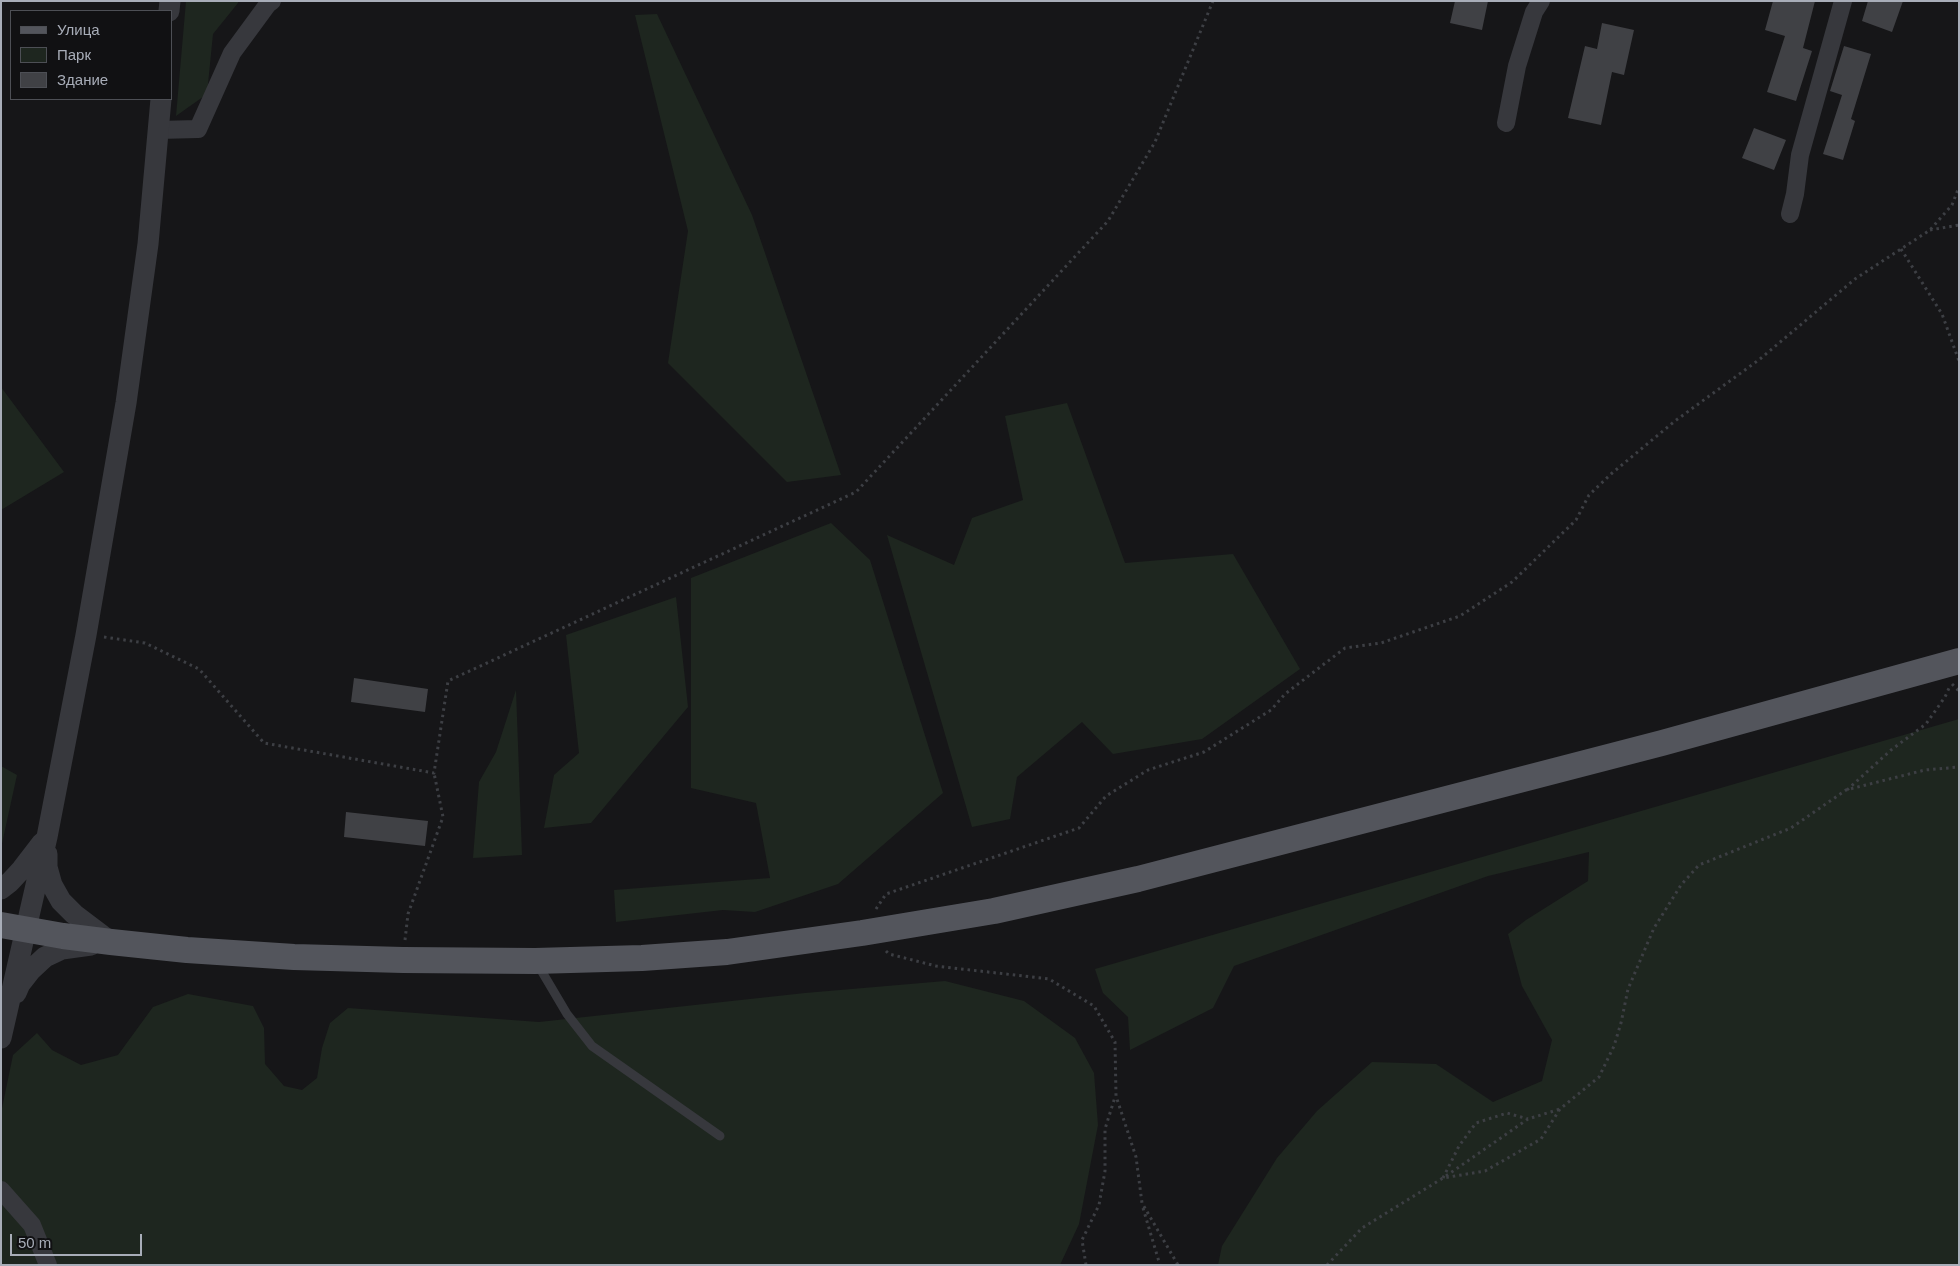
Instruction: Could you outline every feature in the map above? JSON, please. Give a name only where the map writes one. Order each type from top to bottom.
[{"type":"main road","points":[[13,927],[111,942],[240,954],[403,960],[535,961],[642,958],[727,952],[862,933],[994,911],[1138,879],[1954,669]]},
{"type":"street","points":[[158,130],[198,129],[232,54],[272,1]]},
{"type":"street","points":[[1506,123],[1516,66],[1534,12],[1541,1]]},
{"type":"street","points":[[1790,214],[1800,155],[1843,1]]},
{"type":"street","points":[[7,1014],[13,927],[47,837],[86,634],[127,393],[148,244],[161,100]]},
{"type":"street","points":[[1,889],[22,869],[47,837]]},
{"type":"street","points":[[47,837],[47,867],[52,885],[61,901],[74,914],[111,942]]},
{"type":"street","points":[[1,1038],[7,1014],[20,984],[45,957],[62,949],[111,942]]},
{"type":"street","points":[[1,968],[7,1014]]},
{"type":"street","points":[[1,1190],[32,1225],[48,1265]]},
{"type":"lane","points":[[535,961],[567,1014],[592,1046],[720,1136]]},
{"type":"path","points":[[403,960],[408,914],[443,817],[434,773],[448,681],[856,492],[1108,221],[1155,142],[1213,1]]},
{"type":"path","points":[[1160,1265],[1142,1203],[1136,1157],[1116,1096],[1115,1042],[1094,1006],[1049,979],[936,966],[889,954],[862,933],[886,894],[1079,828],[1106,796],[1148,770],[1179,758],[1204,752],[1263,716],[1285,694],[1344,648],[1381,643],[1460,616],[1512,582],[1576,520],[1589,495],[1611,474],[1675,421],[1760,359],[1855,279],[1930,230],[1952,205],[1959,186]]},
{"type":"path","points":[[1930,230],[1959,224]]},
{"type":"path","points":[[1901,249],[1942,314],[1959,361]]},
{"type":"path","points":[[86,634],[146,643],[199,669],[264,743],[434,773]]},
{"type":"path","points":[[1954,669],[1959,691]]},
{"type":"path","points":[[1443,1178],[1485,1171],[1541,1139],[1560,1109],[1599,1077],[1614,1046],[1628,989],[1654,928],[1681,885],[1699,864],[1791,828],[1846,790],[1891,750],[1926,724],[1945,697],[1954,669]]},
{"type":"path","points":[[1846,790],[1925,770],[1959,767]]},
{"type":"path","points":[[1086,1265],[1082,1240],[1099,1205],[1105,1171],[1105,1129],[1116,1096]]},
{"type":"path","points":[[1327,1265],[1362,1228],[1443,1178],[1528,1119],[1560,1109]]},
{"type":"path","points":[[1443,1178],[1460,1146],[1476,1123],[1507,1113],[1528,1119]]},
{"type":"path","points":[[1142,1203],[1178,1265]]},
{"type":"green space","points":[[186,1],[238,1],[238,3],[213,34],[207,94],[176,116]]},
{"type":"green space","points":[[657,14],[752,215],[841,475],[787,482],[668,363],[688,231],[635,15]]},
{"type":"green space","points":[[1,387],[64,472],[1,510]]},
{"type":"green space","points":[[1067,403],[1125,563],[1233,554],[1300,669],[1202,739],[1113,754],[1082,722],[1017,777],[1010,819],[972,827],[887,535],[954,565],[972,518],[1023,500],[1005,416]]},
{"type":"green space","points":[[831,523],[870,560],[943,793],[838,884],[755,912],[723,910],[616,922],[614,890],[770,878],[756,803],[691,788],[691,578]]},
{"type":"green space","points":[[676,597],[688,707],[591,823],[544,828],[554,775],[579,753],[566,635]]},
{"type":"green space","points":[[516,690],[522,855],[473,858],[479,782],[496,752]]},
{"type":"green space","points":[[1959,719],[1959,1265],[1218,1265],[1222,1246],[1277,1158],[1317,1111],[1372,1062],[1436,1064],[1493,1102],[1542,1081],[1552,1040],[1522,986],[1508,934],[1526,920],[1588,881],[1589,852],[1488,876],[1234,966],[1213,1008],[1130,1050],[1128,1017],[1103,993],[1095,969]]},
{"type":"green space","points":[[1,766],[17,775],[1,848]]},
{"type":"green space","points":[[945,981],[1024,1001],[1075,1038],[1094,1073],[1098,1125],[1079,1224],[1060,1265],[1,1265],[1,1113],[13,1055],[37,1033],[52,1050],[81,1065],[118,1055],[153,1007],[188,994],[253,1006],[264,1028],[265,1064],[284,1086],[302,1090],[317,1078],[322,1048],[330,1023],[348,1008],[539,1022],[805,993]]},
{"type":"building","points":[[1455,1],[1488,1],[1482,30],[1450,23]]},
{"type":"building","points":[[1773,1],[1815,1],[1803,48],[1812,51],[1796,101],[1767,92],[1785,36],[1765,30]]},
{"type":"building","points":[[1868,1],[1903,1],[1892,32],[1862,21]]},
{"type":"building","points":[[1602,23],[1634,30],[1624,75],[1612,72],[1601,125],[1568,118],[1585,46],[1597,49]]},
{"type":"building","points":[[1844,46],[1871,54],[1851,119],[1855,121],[1843,160],[1823,154],[1842,95],[1830,91]]},
{"type":"building","points":[[1754,128],[1786,140],[1774,170],[1742,158]]},
{"type":"building","points":[[354,678],[428,689],[425,712],[351,702]]},
{"type":"building","points":[[346,812],[428,821],[425,846],[344,837]]}]
